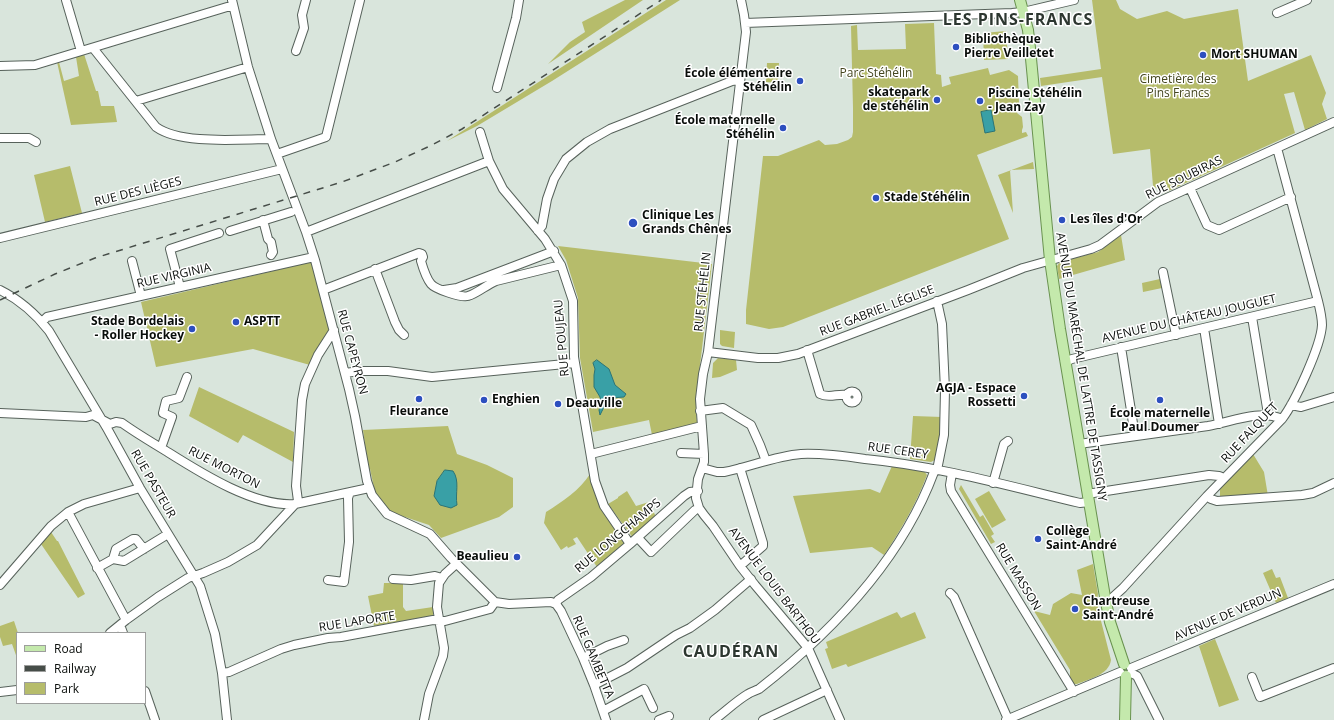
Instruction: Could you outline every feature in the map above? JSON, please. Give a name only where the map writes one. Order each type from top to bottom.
[{"type":"main road","name":"AVENUE DU MARÉCHAL DE LATTRE DE TASSIGNY","points":[[1020,0],[1028,30],[1034,77],[1050,260],[1065,362],[1106,601],[1112,629],[1126,671]]},
{"type":"main road","points":[[1125,720],[1126,671]]},
{"type":"street","points":[[66,0],[81,51]]},
{"type":"street","points":[[296,51],[304,28],[302,15],[306,0]]},
{"type":"street","points":[[277,154],[326,137],[360,0]]},
{"type":"street","points":[[497,88],[516,18],[519,0]]},
{"type":"street","name":"RUE STÉHÉLIN","points":[[698,491],[698,480],[704,454],[700,399],[703,374],[708,352],[746,32],[746,23],[741,0]]},
{"type":"street","points":[[746,23],[1023,12],[1074,0]]},
{"type":"street","points":[[1277,13],[1307,0]]},
{"type":"street","points":[[0,66],[35,65],[227,7],[232,3]]},
{"type":"street","name":"RUE CAPEYRON","points":[[232,3],[248,67],[271,139],[314,257],[345,373],[369,488],[374,500],[387,514],[430,534],[456,564],[496,602]]},
{"type":"street","points":[[93,48],[156,127],[165,132],[198,139],[271,139]]},
{"type":"street","points":[[136,101],[248,67]]},
{"type":"street","points":[[538,231],[542,226],[547,199],[554,179],[566,158],[586,142],[610,130],[734,80],[740,79]]},
{"type":"street","name":"RUE SOUBIRAS","points":[[1050,260],[1100,245],[1158,202],[1334,122]]},
{"type":"street","name":"RUE POUJEAU","points":[[480,132],[490,161],[503,189],[554,251],[561,265],[573,301],[575,363],[595,481],[604,506],[630,544]]},
{"type":"street","points":[[0,138],[29,138],[36,142]]},
{"type":"street","name":"RUE FALQUET","points":[[1106,601],[1112,598],[1123,588],[1207,496],[1282,419],[1291,406],[1319,344],[1322,326],[1318,301],[1277,148]]},
{"type":"street","points":[[306,232],[490,161]]},
{"type":"street","name":"RUE DES LIÈGES","points":[[0,238],[282,169]]},
{"type":"street","points":[[1190,188],[1206,225],[1219,230],[1291,197]]},
{"type":"street","points":[[230,231],[291,212]]},
{"type":"street","points":[[263,220],[268,239],[266,244],[268,253],[271,255],[273,266]]},
{"type":"street","points":[[180,287],[170,249],[219,233]]},
{"type":"street","points":[[323,290],[419,253],[422,254],[423,257],[421,261],[429,282],[434,288],[463,297],[474,293],[488,284],[495,277],[554,251]]},
{"type":"street","name":"RUE VIRGINIA","points":[[42,322],[47,317],[314,257]]},
{"type":"street","name":"RUE GABRIEL LÉGLISE","points":[[708,352],[758,358],[778,358],[807,350],[1018,269],[1050,260]]},
{"type":"street","points":[[132,261],[142,296]]},
{"type":"street","points":[[443,290],[450,290],[495,277],[561,265]]},
{"type":"street","points":[[374,270],[395,322],[399,330],[404,335]]},
{"type":"street","points":[[1163,272],[1176,335]]},
{"type":"street","name":"RUE PASTEUR","points":[[0,290],[21,302],[42,322],[55,341],[140,488],[195,576],[200,586],[215,634],[222,673],[227,720]]},
{"type":"street","points":[[714,720],[748,694],[757,690],[808,648],[839,616],[885,564],[910,527],[935,471],[937,470],[944,435],[946,390],[942,324],[936,301]]},
{"type":"street","name":"AVENUE DU CHÂTEAU JOUGUET","points":[[1065,362],[1121,347],[1318,301]]},
{"type":"street","points":[[1252,316],[1268,414]]},
{"type":"street","points":[[1204,328],[1219,424]]},
{"type":"street","points":[[111,632],[158,597],[188,578],[228,562],[253,548],[282,519],[298,500],[296,486],[302,400],[305,384],[318,355],[334,330]]},
{"type":"street","points":[[1121,347],[1135,436]]},
{"type":"street","points":[[807,350],[820,394],[828,396],[842,394],[847,395]]},
{"type":"street","points":[[345,373],[360,371],[388,371],[432,377],[575,363]]},
{"type":"street","points":[[162,448],[172,417],[163,413],[166,401],[179,398],[187,377]]},
{"type":"street","points":[[1291,406],[1301,407],[1334,397]]},
{"type":"street","points":[[700,411],[723,408],[750,425],[760,444],[766,461]]},
{"type":"street","name":"RUE MORTON","points":[[0,413],[86,417],[93,414],[110,424],[116,422],[122,423],[199,472],[249,497],[283,505],[295,504],[369,488]]},
{"type":"street","points":[[1079,444],[1219,424],[1227,421],[1268,414],[1282,419]]},
{"type":"street","points":[[590,454],[702,426]]},
{"type":"street","points":[[993,483],[1004,444],[1008,441]]},
{"type":"street","points":[[681,453],[704,454]]},
{"type":"street","name":"RUE CEREY","points":[[702,468],[717,472],[800,454],[823,454],[884,460],[937,470],[1080,503],[1088,498],[1209,475],[1224,478]]},
{"type":"street","points":[[740,468],[763,546],[740,566]]},
{"type":"street","name":"RUE MASSON","points":[[952,473],[950,485],[952,490],[1074,692]]},
{"type":"street","points":[[1207,496],[1217,501],[1284,497],[1313,492],[1334,483]]},
{"type":"street","points":[[0,585],[4,575],[51,526],[68,512],[84,504],[140,488]]},
{"type":"street","points":[[638,538],[651,552],[695,510],[699,508],[696,498],[698,491]]},
{"type":"street","points":[[698,491],[714,526]]},
{"type":"street","name":"RUE LONGCHAMPS","points":[[556,604],[558,600],[591,577],[638,538],[684,496],[690,492],[698,491]]},
{"type":"street","points":[[328,580],[344,582],[349,542],[348,498],[350,492]]},
{"type":"street","points":[[274,503],[280,511],[282,519]]},
{"type":"street","name":"AVENUE LOUIS BARTHOU","points":[[699,508],[714,526],[740,566],[808,648],[840,720]]},
{"type":"street","points":[[68,512],[123,623],[124,632]]},
{"type":"street","points":[[112,558],[124,561],[168,534]]},
{"type":"street","points":[[97,568],[112,558],[116,549],[133,539],[136,539],[144,549]]},
{"type":"street","points":[[424,720],[429,694],[444,648],[437,607],[439,583],[456,564]]},
{"type":"street","points":[[393,579],[411,580],[435,576],[442,578]]},
{"type":"street","points":[[594,685],[622,671],[676,635],[690,628],[720,606],[751,579]]},
{"type":"street","name":"AVENUE DE VERDUN","points":[[1007,720],[1334,584]]},
{"type":"street","points":[[950,593],[954,597],[1007,720]]},
{"type":"street","points":[[496,602],[509,604],[551,602],[556,604]]},
{"type":"street","name":"RUE LAPORTE","points":[[222,673],[229,672],[281,649],[294,645],[411,624],[439,620],[445,621],[490,609],[496,602]]},
{"type":"street","name":"RUE GAMBETTA","points":[[556,604],[562,611],[583,658],[606,720]]},
{"type":"street","points":[[583,658],[624,640]]},
{"type":"street","points":[[1252,677],[1260,697],[1334,668]]},
{"type":"street","points":[[1126,671],[1136,676],[1159,720]]},
{"type":"street","points":[[603,711],[644,689],[654,708]]},
{"type":"street","points":[[0,692],[16,690]]},
{"type":"street","points":[[763,720],[827,690]]},
{"type":"street","points":[[146,694],[155,720]]},
{"type":"street","points":[[659,720],[669,716]]},
{"type":"green space","points":[[625,0],[643,0],[548,64],[570,42],[585,32],[582,22]]},
{"type":"green space","points":[[666,0],[680,0],[552,81],[477,126],[447,141]]},
{"type":"green space","name":"Cimetière des Pins Francs","points":[[1092,0],[1116,0],[1120,9],[1137,19],[1167,11],[1184,19],[1238,9],[1248,81],[1311,55],[1326,93],[1322,104],[1327,119],[1305,130],[1294,92],[1284,94],[1295,133],[1164,193],[1153,186],[1150,149],[1113,154],[1102,77],[1041,86],[1040,78],[1101,69]]},
{"type":"green space","name":"Stade Stéhélin","points":[[934,23],[936,74],[941,75],[942,87],[951,84],[949,77],[988,68],[990,75],[1009,70],[1018,76],[1019,103],[1017,106],[1017,113],[1022,117],[1022,133],[1026,132],[1028,136],[977,155],[1009,239],[783,327],[769,329],[746,324],[746,310],[763,156],[778,156],[819,140],[825,145],[837,144],[852,137],[853,108],[851,26],[857,25],[858,50],[906,49],[905,24]]},
{"type":"green space","points":[[1006,31],[1008,59],[984,60],[983,33]]},
{"type":"green space","points":[[84,54],[96,91],[98,91],[101,106],[114,106],[117,122],[71,125],[57,62],[59,62],[64,81],[79,76],[76,57]]},
{"type":"green space","points":[[767,63],[779,63],[778,83],[766,82]]},
{"type":"green space","points":[[1033,162],[1034,169],[1012,170]]},
{"type":"green space","points":[[70,166],[82,213],[45,222],[34,175]]},
{"type":"green space","points":[[1010,171],[1013,213],[998,175]]},
{"type":"green space","points":[[1121,235],[1125,260],[1059,279],[1057,266],[1060,262],[1098,252]]},
{"type":"green space","points":[[558,246],[712,264],[698,382],[696,424],[652,435],[649,420],[593,432],[580,358],[578,298],[566,260]]},
{"type":"green space","name":"ASPTT","points":[[311,262],[329,329],[310,365],[253,349],[156,367],[141,302]]},
{"type":"green space","points":[[1160,279],[1162,288],[1143,292],[1142,283]]},
{"type":"green space","points":[[720,330],[735,332],[734,348],[722,346],[720,344]]},
{"type":"green space","points":[[718,358],[736,360],[737,370],[720,377],[712,378],[713,363]]},
{"type":"green space","points":[[199,387],[294,432],[293,462],[243,435],[238,443],[189,416]]},
{"type":"green space","points":[[913,416],[942,417],[935,460],[931,462],[910,459]]},
{"type":"green space","points":[[448,426],[457,454],[487,465],[513,478],[513,507],[499,517],[441,538],[429,525],[396,515],[378,499],[370,469],[368,469],[363,430]]},
{"type":"green space","points":[[1253,454],[1264,472],[1268,496],[1220,498],[1220,488]]},
{"type":"green space","points":[[892,466],[924,471],[927,475],[908,516],[884,555],[872,547],[810,553],[793,496],[870,489],[880,493]]},
{"type":"green space","points":[[590,474],[625,541],[624,545],[597,567],[577,537],[573,539],[576,544],[568,548],[567,546],[561,550],[544,523],[546,512],[576,490]]},
{"type":"green space","points":[[961,485],[980,517],[983,515],[994,534],[991,536],[995,542],[991,544],[959,489]]},
{"type":"green space","points":[[627,491],[636,506],[649,502],[656,517],[633,538],[608,504]]},
{"type":"green space","points":[[989,491],[1006,520],[992,528],[975,499]]},
{"type":"green space","points":[[51,532],[58,541],[85,594],[78,598],[41,544]]},
{"type":"green space","points":[[1093,564],[1098,594],[1097,601],[1099,613],[1111,660],[1107,669],[1103,673],[1074,684],[1070,679],[1070,670],[1034,611],[1050,615],[1053,604],[1071,593],[1082,595],[1077,570]]},
{"type":"green space","points":[[1272,569],[1276,578],[1280,577],[1288,598],[1276,603],[1263,573]]},
{"type":"green space","points":[[384,583],[403,583],[403,607],[406,611],[433,607],[433,615],[374,626],[368,596],[383,593]]},
{"type":"green space","points":[[897,612],[901,618],[915,612],[926,638],[848,667],[846,664],[832,669],[825,649],[828,648],[826,642]]},
{"type":"green space","points":[[14,621],[18,632],[16,632],[16,655],[12,644],[3,646],[0,637],[0,626]]},
{"type":"green space","points":[[1215,639],[1239,700],[1219,707],[1199,646]]},
{"type":"water","points":[[991,110],[995,131],[985,133],[981,112]]},
{"type":"water","points":[[597,360],[609,369],[615,385],[626,394],[624,397],[611,398],[606,403],[600,415],[600,397],[594,387],[595,369],[593,363]]},
{"type":"water","points":[[445,470],[453,471],[457,483],[457,505],[451,508],[440,505],[434,496],[437,481]]},
{"type":"railway","points":[[0,300],[55,274],[95,258],[342,182],[395,162],[462,129],[661,0]]},
{"type":"place","name":"Bibliothèque Pierre Veilletet","points":[[956,47]]},
{"type":"place","name":"Mort SHUMAN","points":[[1203,55]]},
{"type":"place","name":"École élémentaire Stéhélin","points":[[800,81]]},
{"type":"place","name":"skatepark de stéhélin","points":[[937,100]]},
{"type":"place","name":"Piscine Stéhélin - Jean Zay","points":[[980,101]]},
{"type":"place","name":"École maternelle Stéhélin","points":[[783,128]]},
{"type":"place","name":"Stade Stéhélin","points":[[876,198]]},
{"type":"place","name":"Les îles d'Or","points":[[1062,220]]},
{"type":"place","name":"Clinique Les Grands Chênes","points":[[633,223]]},
{"type":"place","name":"ASPTT","points":[[236,322]]},
{"type":"place","name":"Stade Bordelais - Roller Hockey","points":[[192,329]]},
{"type":"place","name":"AGJA - Espace Rossetti","points":[[1024,396]]},
{"type":"place","name":"Fleurance","points":[[419,399]]},
{"type":"place","name":"Enghien","points":[[484,400]]},
{"type":"place","name":"École maternelle Paul Doumer","points":[[1160,400]]},
{"type":"place","name":"Deauville","points":[[558,404]]},
{"type":"place","name":"Collège Saint-André","points":[[1038,539]]},
{"type":"place","name":"Beaulieu","points":[[517,557]]},
{"type":"place","name":"Chartreuse Saint-André","points":[[1075,609]]},
{"type":"district","name":"LES PINS-FRANCS","points":[[1018,20]]},
{"type":"district","name":"CAUDÉRAN","points":[[731,652]]},
{"type":"park label","name":"Parc Stéhélin","points":[[876,74]]}]
